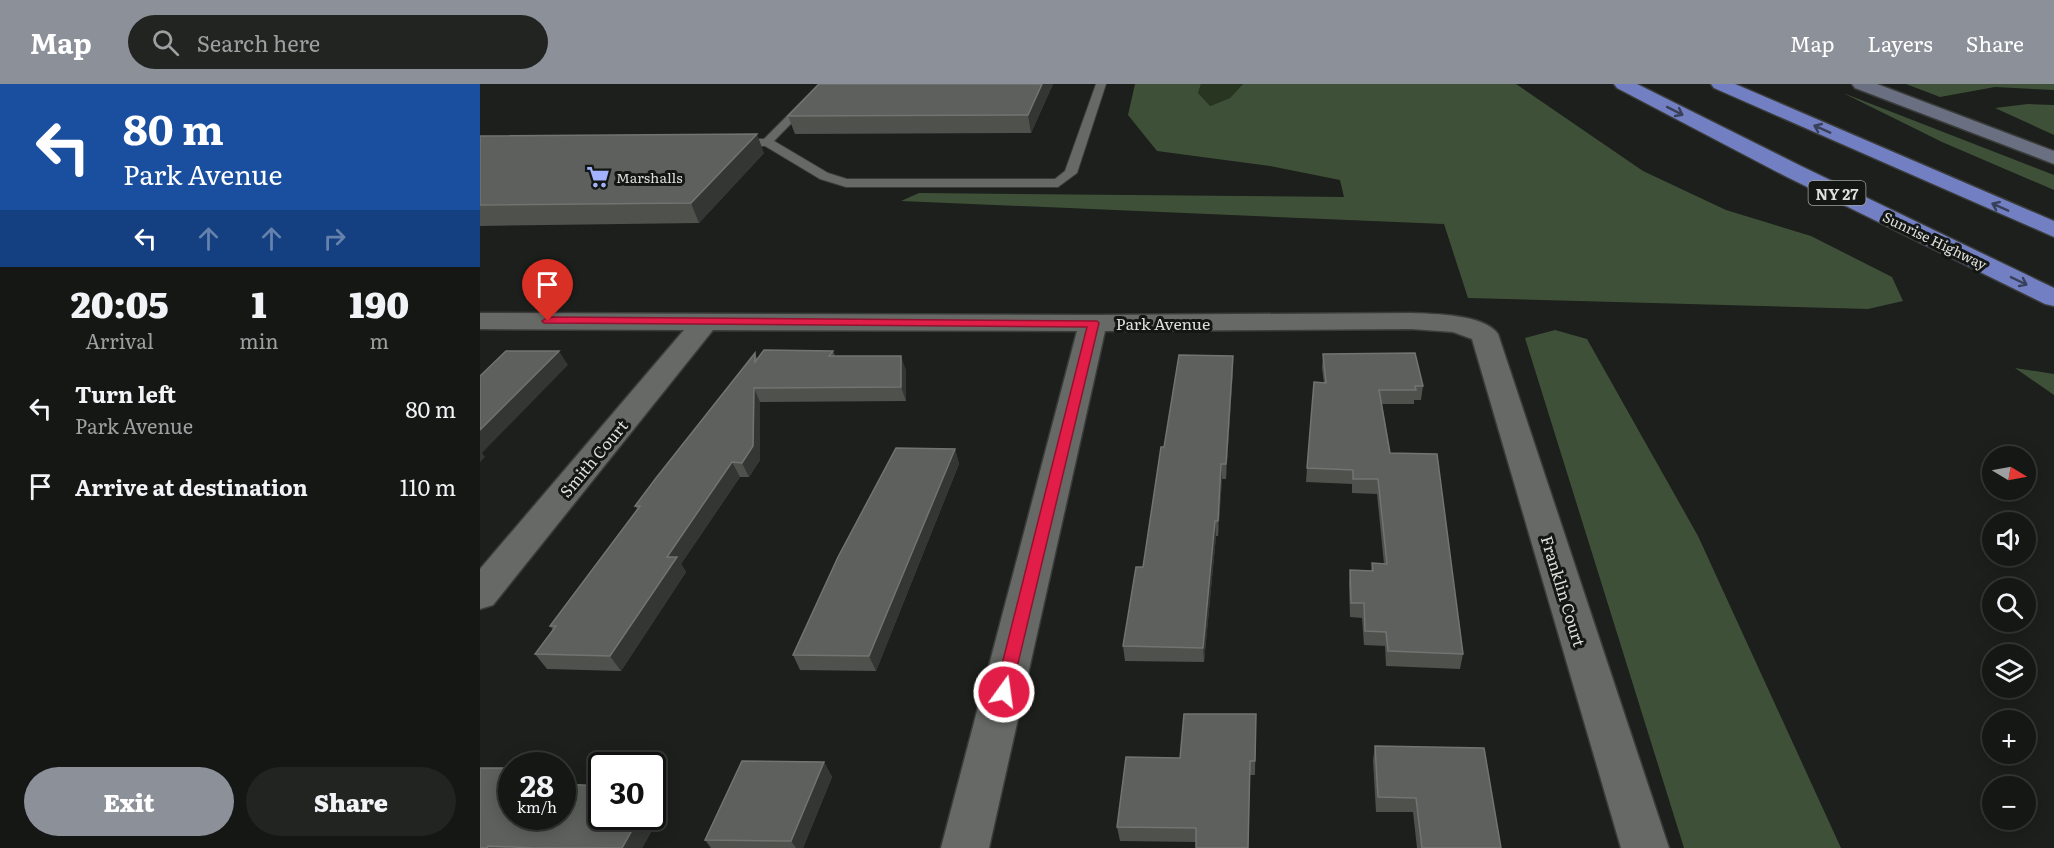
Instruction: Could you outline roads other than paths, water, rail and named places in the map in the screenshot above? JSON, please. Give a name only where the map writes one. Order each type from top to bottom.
[{"type":"highway","name":"Sunrise Highway","points":[[1623,84],[1793,171],[2054,298]]},
{"type":"highway","points":[[1720,84],[2054,231]]},
{"type":"street","points":[[1861,84],[2054,158]]},
{"type":"street","name":"Park Avenue","points":[[480,321],[1094,323],[1411,321],[1457,324],[1484,334]]},
{"type":"street","name":"Smith Court","points":[[480,595],[706,321]]},
{"type":"street","points":[[965,848],[1094,323]]},
{"type":"street","name":"Franklin Court","points":[[1484,334],[1645,848]]},
{"type":"lane","points":[[767,142],[825,84]]},
{"type":"lane","points":[[719,143],[767,142],[824,176],[846,183],[1058,183],[1071,173],[1101,84]]},
{"type":"place","name":"Marshalls","points":[[598,177]]}]
